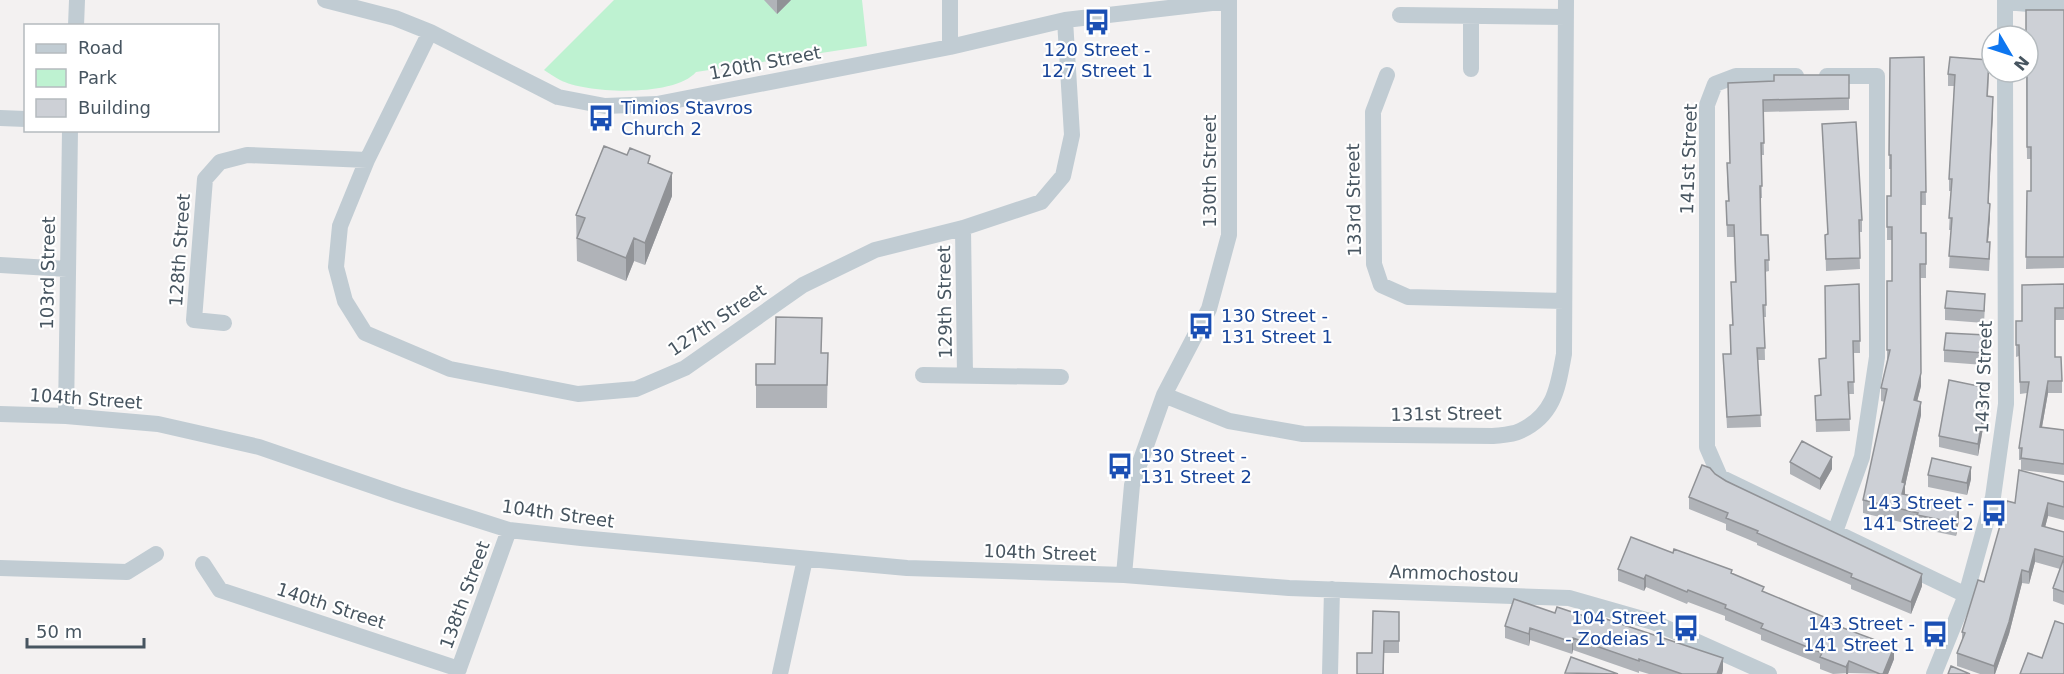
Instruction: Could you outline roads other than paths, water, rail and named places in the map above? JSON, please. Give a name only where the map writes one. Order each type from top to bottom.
[{"type":"street","points":[[76,24],[77,0]]},
{"type":"street","name":"120th Street","points":[[325,0],[395,18],[430,32],[558,97],[605,106],[657,104],[950,47],[1065,20],[1229,0]]},
{"type":"street","points":[[950,0],[950,47]]},
{"type":"street","name":"130th Street","points":[[1124,575],[1132,485],[1164,395],[1209,309],[1230,235],[1229,0]]},
{"type":"street","points":[[2005,24],[2005,1],[2064,7]]},
{"type":"street","name":"131st Street","points":[[1164,395],[1228,420],[1303,434],[1493,436],[1519,432],[1541,417],[1556,394],[1564,354],[1566,8],[1471,17],[1400,15]]},
{"type":"street","points":[[1471,17],[1471,69]]},
{"type":"street","name":"127th Street","points":[[430,32],[367,160],[340,226],[336,267],[345,301],[365,333],[450,369],[578,394],[636,389],[685,368],[803,285],[875,250],[963,228],[1041,202],[1063,176],[1072,135],[1065,20]]},
{"type":"street","name":"133rd Street","points":[[1387,75],[1373,112],[1374,264],[1381,285],[1408,297],[1564,301]]},
{"type":"street","name":"141st Street","points":[[1835,532],[1862,457],[1877,357],[1876,76],[1736,76],[1715,84],[1707,105],[1707,447],[1720,477],[1966,595]]},
{"type":"street","name":"143rd Street","points":[[1935,674],[1966,595],[1993,497],[2006,404],[2005,84]]},
{"type":"street","points":[[0,118],[24,119]]},
{"type":"street","name":"103rd Street","points":[[66,416],[70,132]]},
{"type":"street","name":"128th Street","points":[[224,323],[194,320],[205,179],[220,162],[247,155],[367,160]]},
{"type":"street","name":"129th Street","points":[[963,228],[965,375]]},
{"type":"street","points":[[0,265],[67,269]]},
{"type":"street","name":"129th Street","points":[[922,375],[1060,377]]},
{"type":"street","name":"104th Street","points":[[0,414],[66,416],[158,424],[259,447],[509,530],[907,568],[1124,575]]},
{"type":"street","name":"138th Street","points":[[458,671],[509,530]]},
{"type":"street","points":[[0,568],[127,572],[156,554]]},
{"type":"street","points":[[780,674],[805,558]]},
{"type":"street","name":"140th Street","points":[[202,564],[220,590],[458,671]]},
{"type":"street","name":"Ammochostou","points":[[1124,575],[1289,588],[1569,598],[1653,622],[1739,668],[1769,674]]},
{"type":"street","points":[[1330,674],[1332,589]]},
{"type":"place","name":"120 Street - 127 Street 1","points":[[1097,22]]},
{"type":"place","name":"Timios Stavros Church 2","points":[[601,118]]},
{"type":"place","name":"130 Street - 131 Street 1","points":[[1201,326]]},
{"type":"place","name":"130 Street - 131 Street 2","points":[[1120,466]]},
{"type":"place","name":"143 Street - 141 Street 2","points":[[1994,513]]},
{"type":"place","name":"104 Street - Zodeias 1","points":[[1686,628]]},
{"type":"place","name":"143 Street - 141 Street 1","points":[[1935,634]]}]
